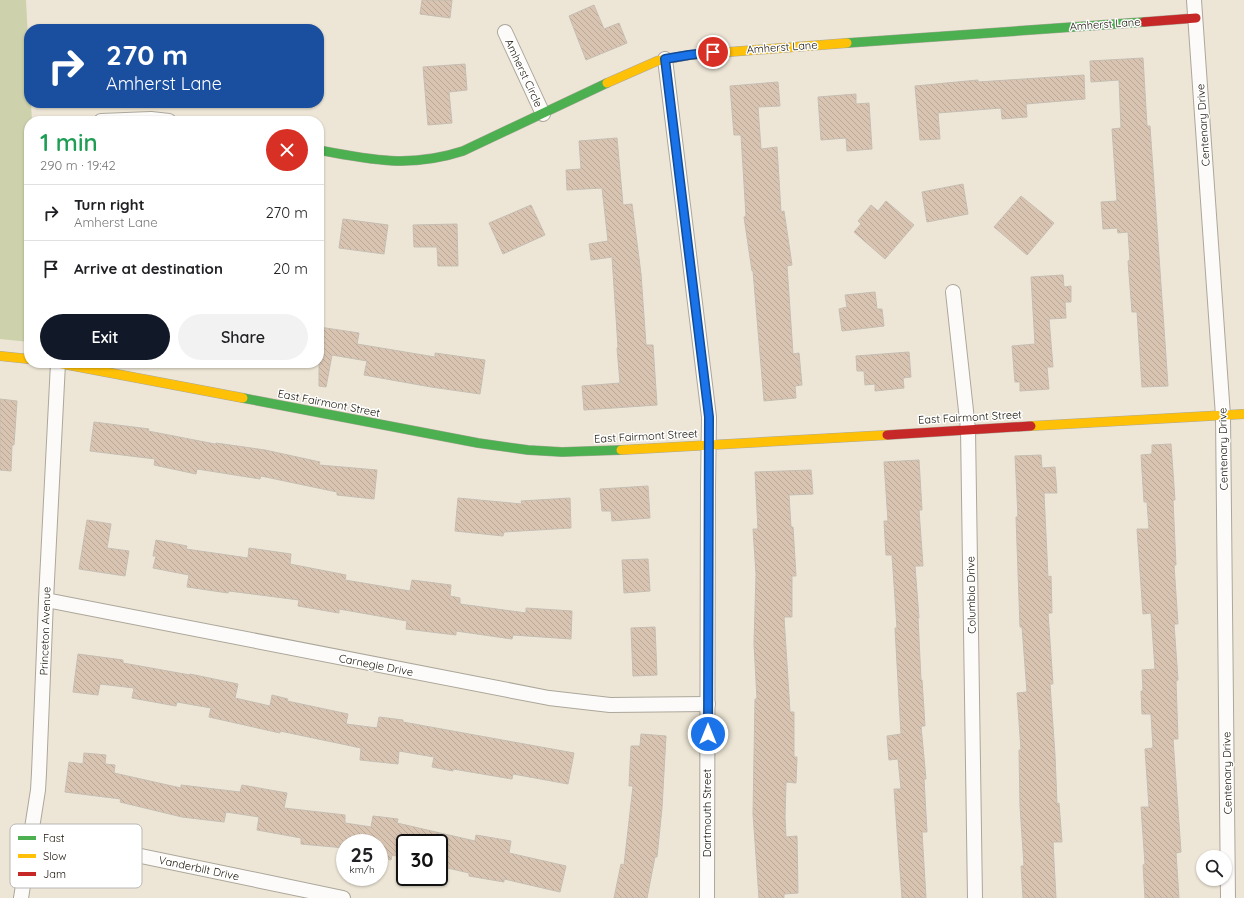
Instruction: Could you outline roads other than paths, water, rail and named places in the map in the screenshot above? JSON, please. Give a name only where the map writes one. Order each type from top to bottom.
[{"type":"street","name":"Centenary Drive","points":[[1194,0],[1223,416],[1228,898]]},
{"type":"street","name":"Amherst Lane","points":[[324,151],[385,161],[409,162],[443,158],[463,151],[634,70],[665,59],[689,55],[713,52],[1196,18]]},
{"type":"street","name":"Amherst Circle","points":[[506,32],[543,114]]},
{"type":"street","name":"Dartmouth Street","points":[[665,59],[707,400],[709,444],[707,898]]},
{"type":"street","name":"Columbia Drive","points":[[953,292],[968,429],[975,898]]},
{"type":"street","points":[[0,356],[24,358]]},
{"type":"street","name":"Princeton Avenue","points":[[32,824],[39,773],[58,368]]},
{"type":"street","name":"East Fairmont Street","points":[[84,368],[478,443],[513,449],[539,451],[574,452],[1244,414]]},
{"type":"street","name":"Carnegie Drive","points":[[46,600],[549,698],[610,705],[708,704]]},
{"type":"street","name":"Vanderbilt Drive","points":[[142,857],[334,897]]},
{"type":"street","name":"Princeton Avenue","points":[[21,898],[22,888]]}]
